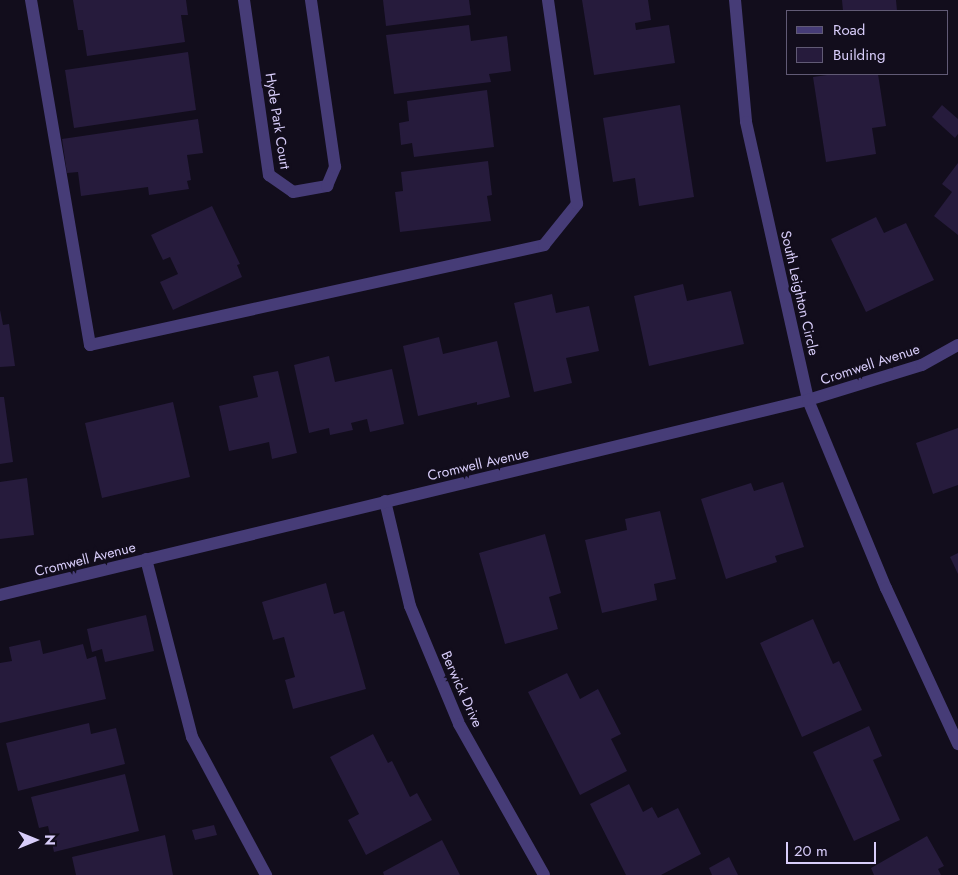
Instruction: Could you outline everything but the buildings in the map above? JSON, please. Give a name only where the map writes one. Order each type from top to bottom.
[{"type":"street","points":[[31,0],[90,345],[544,245],[577,204],[548,0]]},
{"type":"street","name":"Hyde Park Court","points":[[244,0],[269,175],[293,192],[327,186],[335,167],[311,0]]},
{"type":"street","name":"South Leighton Circle","points":[[735,0],[746,122],[808,400],[886,588],[958,744]]},
{"type":"street","name":"Cromwell Avenue","points":[[0,595],[808,400],[922,365],[958,345]]},
{"type":"street","name":"Berwick Drive","points":[[385,502],[410,606],[459,724],[544,875]]},
{"type":"street","points":[[146,560],[192,737],[266,875]]}]
